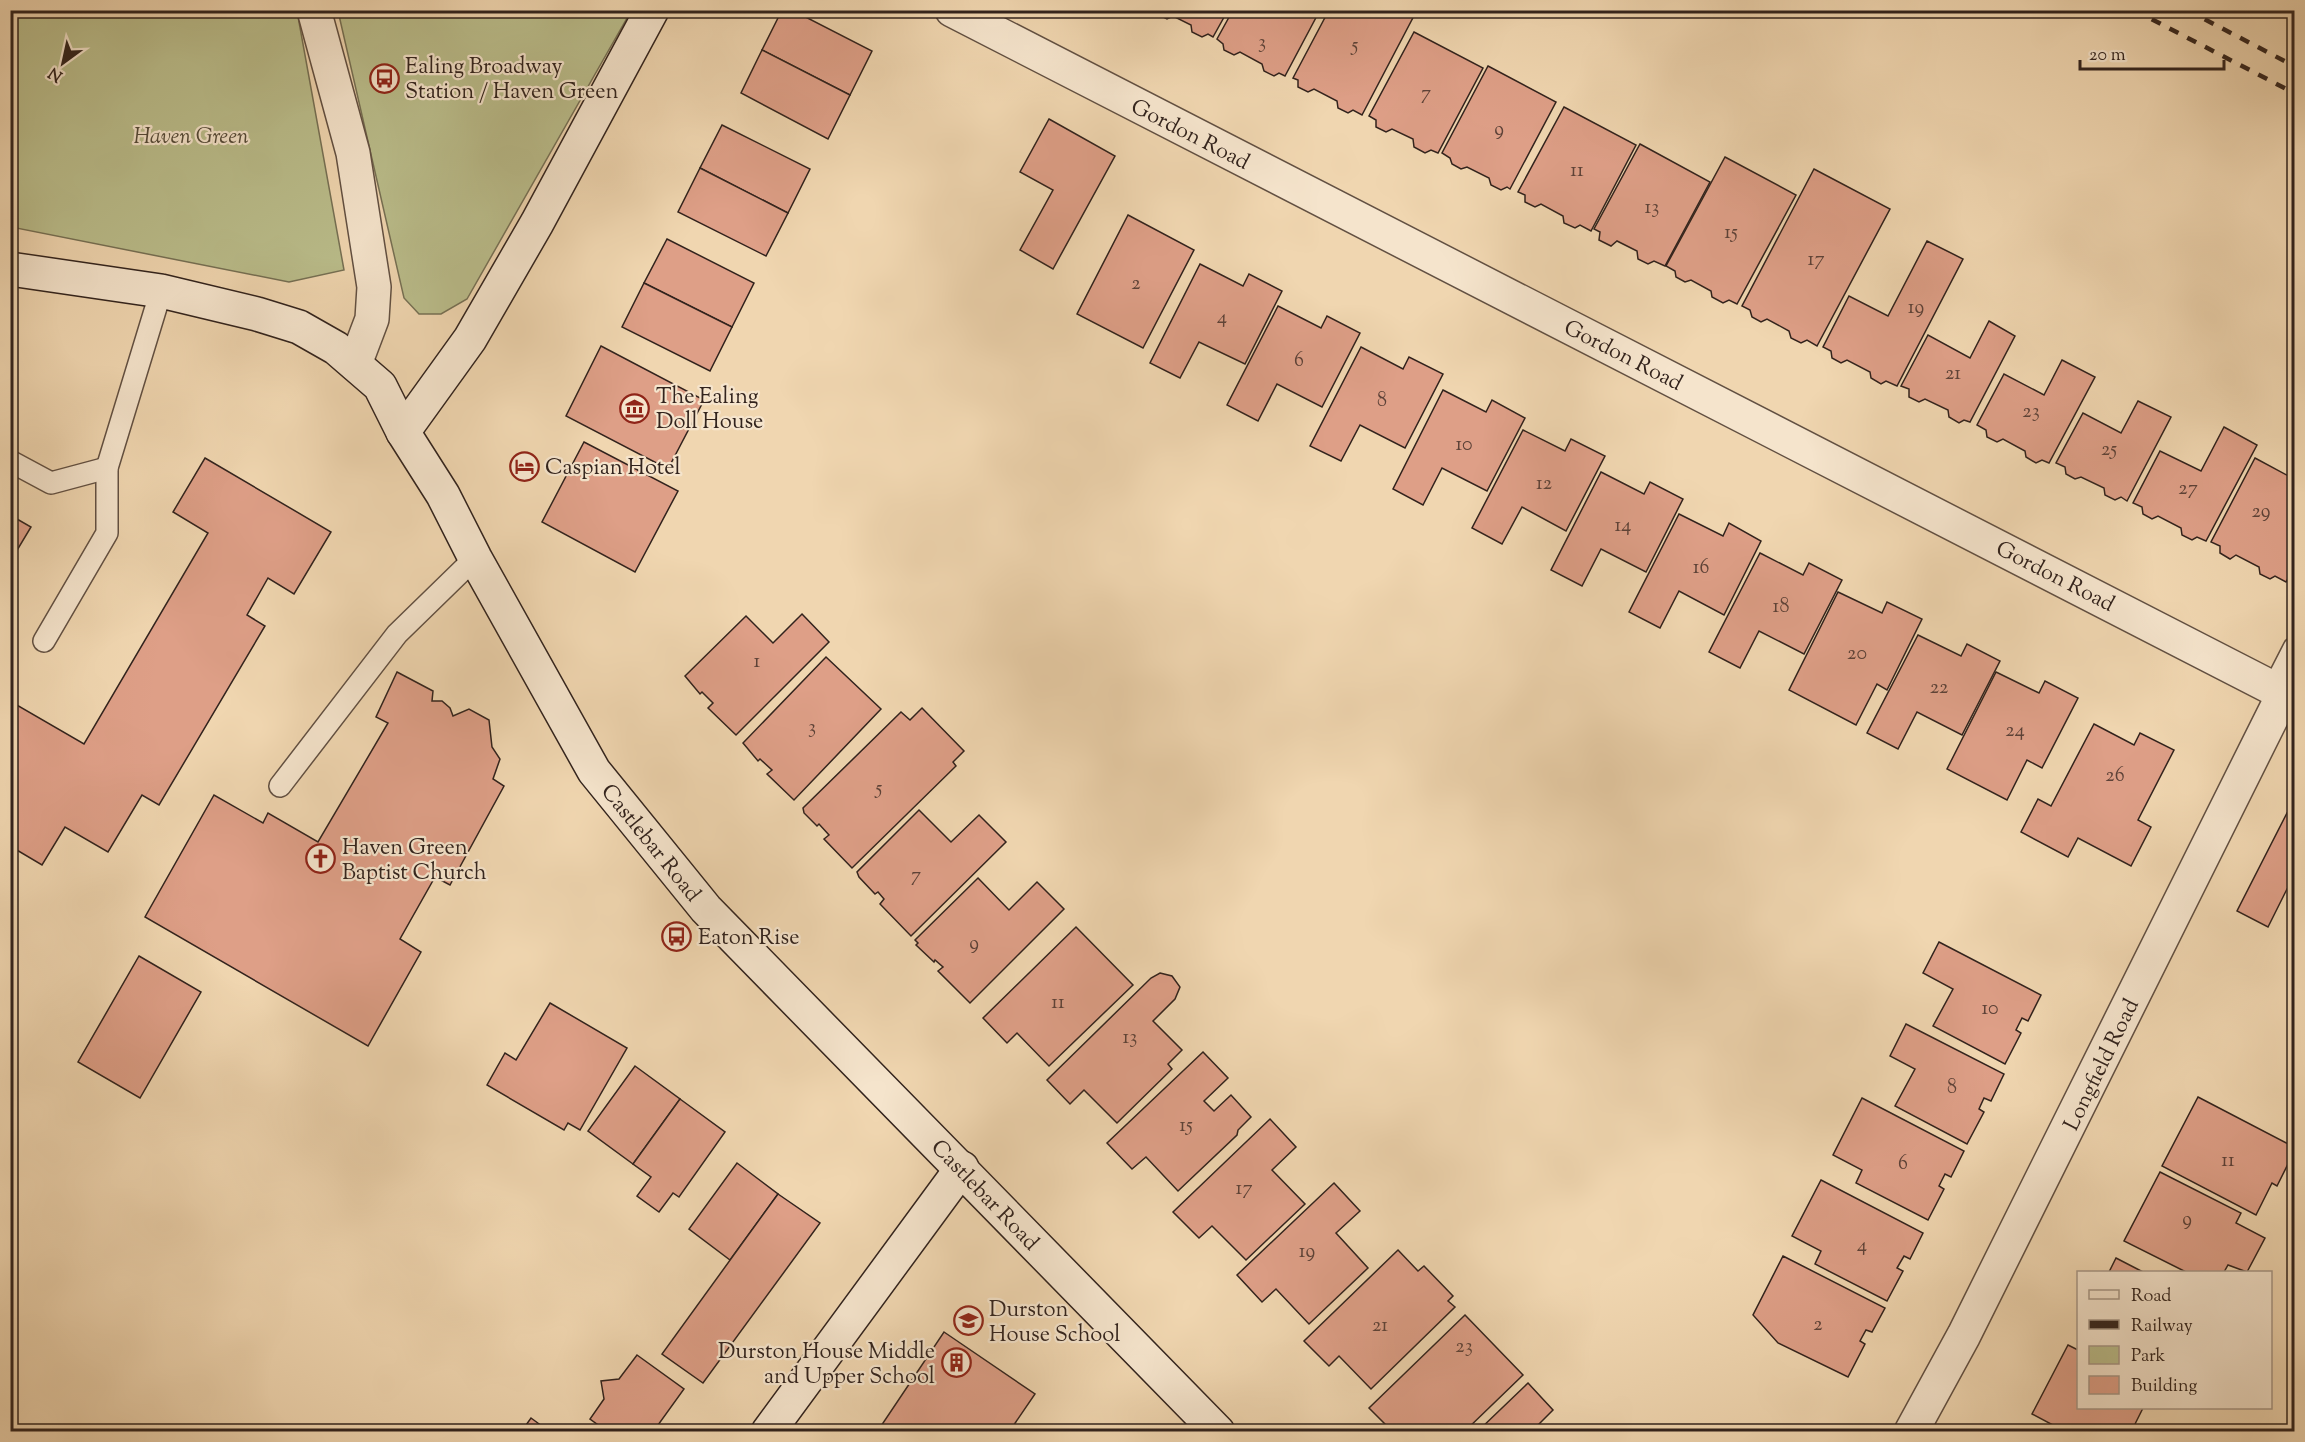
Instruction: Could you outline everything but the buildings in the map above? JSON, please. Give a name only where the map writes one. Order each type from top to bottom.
[{"type":"street","points":[[10,269],[161,291],[257,314],[299,327],[336,348],[355,364],[372,319],[374,287],[353,153],[314,10]]},
{"type":"street","points":[[403,432],[470,339],[537,224],[652,10]]},
{"type":"street","name":"Gordon Road","points":[[952,10],[2284,693]]},
{"type":"street","name":"Castlebar Road","points":[[355,364],[380,386],[403,432],[443,495],[475,558],[594,771],[706,909],[1218,1431]]},
{"type":"street","name":"Longfield Road","points":[[1911,1431],[1964,1335],[2284,693]]},
{"type":"street","points":[[768,1431],[962,1168]]},
{"type":"lane","points":[[44,641],[107,533],[106,468],[161,291]]},
{"type":"lane","points":[[10,461],[51,483],[106,468]]},
{"type":"lane","points":[[280,786],[397,634],[475,558]]},
{"type":"lane","points":[[2284,693],[2295,648]]},
{"type":"green space","name":"Haven Green","points":[[10,11],[297,11],[344,270],[289,282],[11,227]]},
{"type":"green space","points":[[338,11],[631,11],[467,299],[441,314],[419,314],[404,298]]},
{"type":"railway","points":[[2134,10],[2294,93]]},
{"type":"railway","points":[[2187,10],[2294,66]]},
{"type":"place","name":"Ealing Broadway Station / Haven Green","points":[[384,78]]},
{"type":"place","name":"The Ealing Doll House","points":[[635,408]]},
{"type":"place","name":"Caspian Hotel","points":[[524,466]]},
{"type":"place","name":"Haven Green Baptist Church","points":[[321,859]]},
{"type":"place","name":"Eaton Rise","points":[[677,936]]},
{"type":"place","name":"Durston House School","points":[[968,1321]]},
{"type":"place","name":"Durston House Middle and Upper School","points":[[956,1363]]}]
